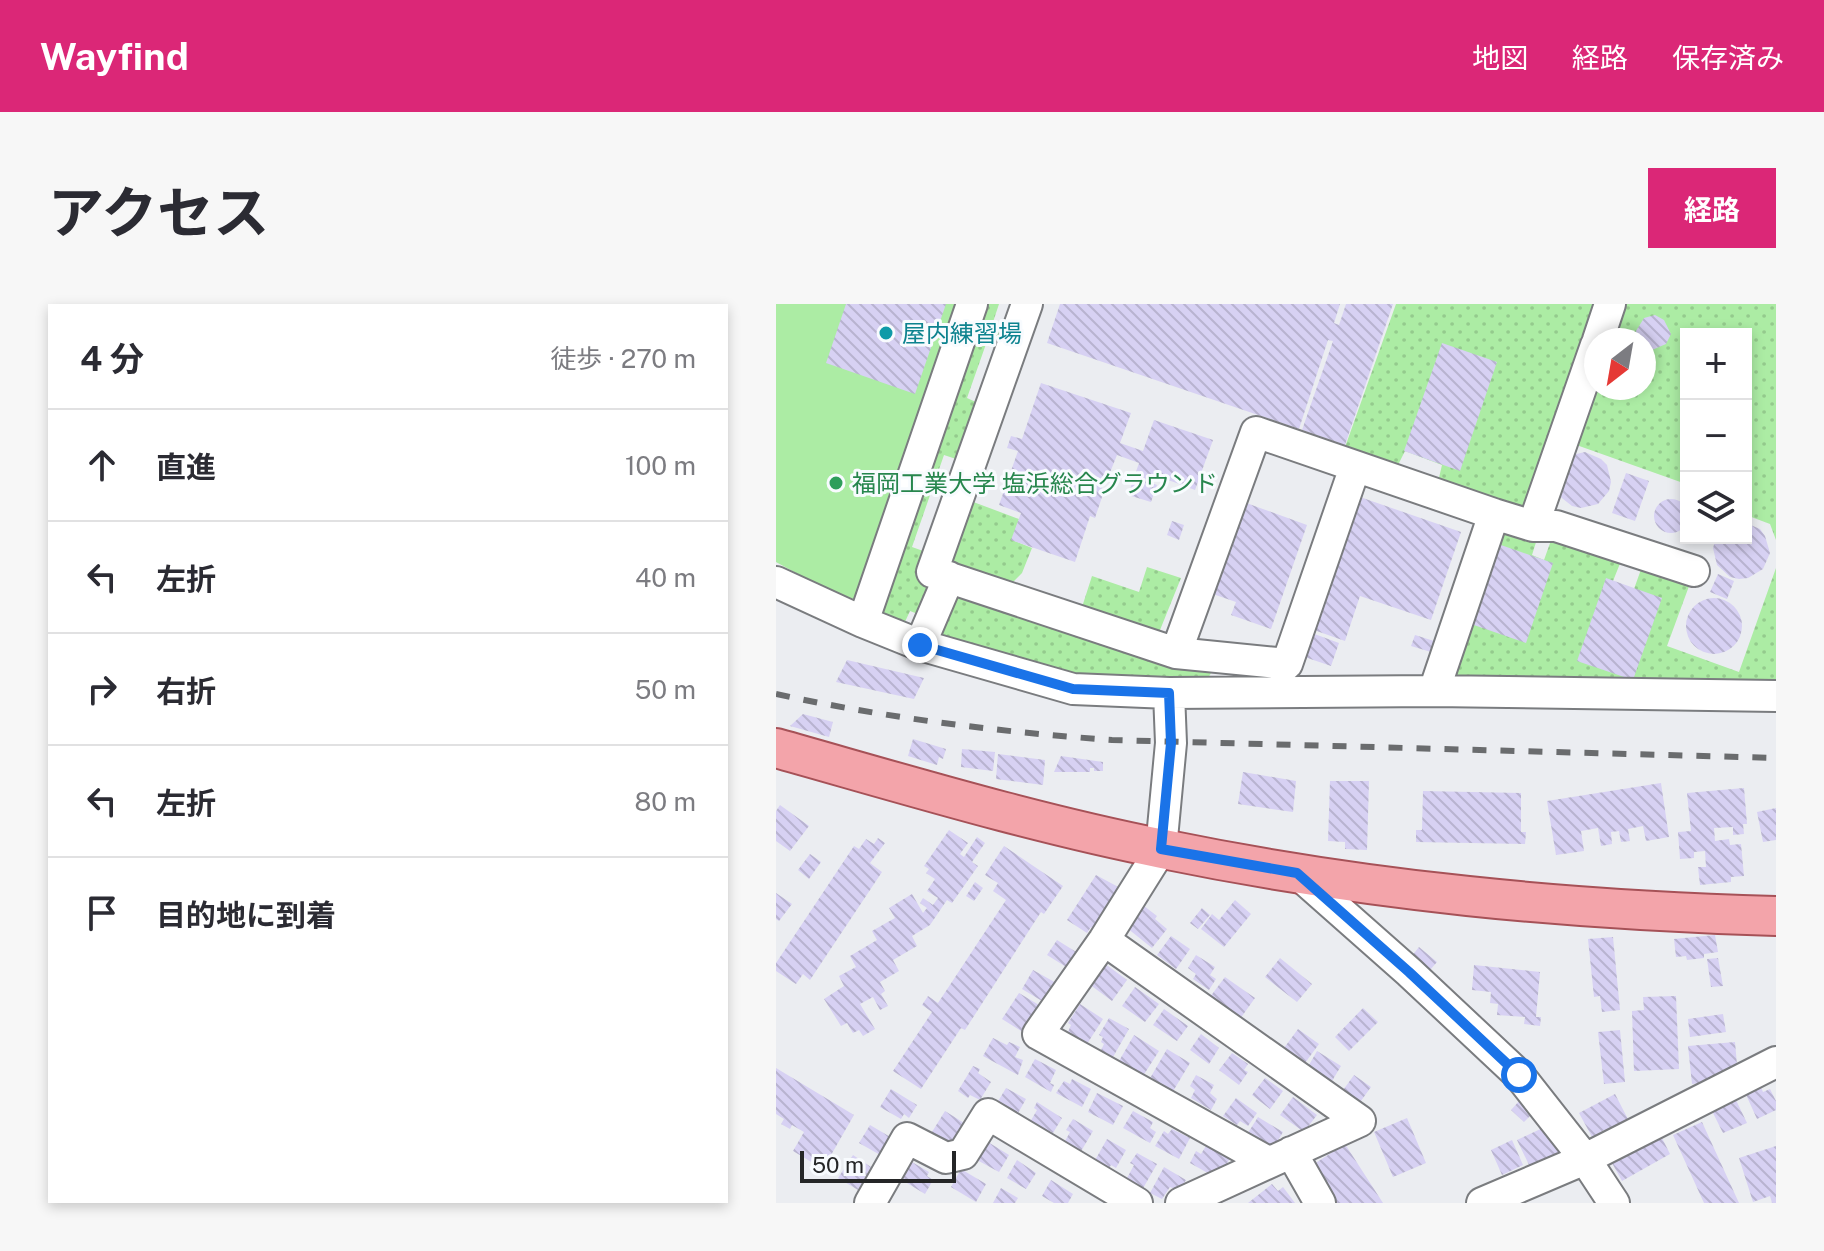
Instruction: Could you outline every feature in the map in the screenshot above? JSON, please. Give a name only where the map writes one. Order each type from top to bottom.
[{"type":"main road","points":[[776,748],[998,810],[1161,849],[1297,873],[1417,891],[1544,905],[1776,916]]},
{"type":"street","points":[[863,622],[972,304]]},
{"type":"street","points":[[1027,304],[932,572],[1176,653],[1287,664],[1355,467]]},
{"type":"street","points":[[1602,328],[1610,304]]},
{"type":"street","points":[[1533,526],[1584,379]]},
{"type":"street","points":[[1176,653],[1256,432],[1494,514],[1533,526],[1556,526],[1694,571]]},
{"type":"street","points":[[1434,691],[1494,514]]},
{"type":"street","points":[[920,645],[949,577]]},
{"type":"street","points":[[776,582],[920,645],[1073,689],[1169,693],[1434,691],[1776,696]]},
{"type":"street","points":[[1169,693],[1171,743],[1161,849],[1104,940],[1038,1034],[1280,1157],[1320,1203]]},
{"type":"street","points":[[1297,873],[1519,1075],[1585,1159],[1614,1203]]},
{"type":"street","points":[[1104,940],[1360,1121],[1181,1203]]},
{"type":"street","points":[[1482,1203],[1585,1159],[1776,1062]]},
{"type":"street","points":[[870,1203],[907,1138],[946,1158],[963,1154],[988,1114],[1137,1203]]},
{"type":"green space","name":"福岡工業大学 塩浜総合グラウンド","points":[[776,304],[956,304],[859,596],[847,601],[776,562]]},
{"type":"green space","points":[[984,304],[999,304],[991,328],[1009,335],[998,347],[986,344],[967,398],[978,403],[959,460],[944,455],[912,547],[926,552],[936,582],[923,616],[910,611],[904,624],[876,612]]},
{"type":"green space","points":[[1396,304],[1602,304],[1594,328],[1584,328],[1584,357],[1533,506],[1518,513],[1438,482],[1442,465],[1405,451],[1396,469],[1344,450]]},
{"type":"green space","points":[[1617,304],[1776,304],[1776,540],[1770,524],[1752,517],[1752,328],[1680,328],[1680,482],[1568,442],[1590,400],[1656,400],[1656,328],[1608,328]]},
{"type":"green space","points":[[968,500],[1019,519],[1012,540],[1032,548],[1022,573],[1011,584],[970,572],[952,561],[953,540]]},
{"type":"green space","points":[[1508,530],[1537,539],[1532,555],[1544,560],[1554,532],[1623,556],[1613,581],[1634,589],[1644,561],[1692,578],[1667,646],[1739,672],[1776,568],[1776,689],[1460,687],[1455,664],[1502,533]]},
{"type":"green space","points":[[1147,567],[1181,578],[1158,635],[1083,611],[1092,576],[1139,592]]},
{"type":"green space","points":[[954,590],[1233,673],[1211,673],[1204,685],[1072,681],[938,637]]},
{"type":"building","name":"屋内練習場","points":[[846,304],[946,304],[915,394],[826,363]]},
{"type":"building","points":[[1060,304],[1340,304],[1334,323],[1339,325],[1346,304],[1393,304],[1345,445],[1302,430],[1333,341],[1328,340],[1299,429],[1047,343]]},
{"type":"building","points":[[1655,315],[1664,320],[1671,334],[1666,344],[1656,348],[1656,328],[1638,328],[1644,318]]},
{"type":"building","points":[[1442,343],[1497,362],[1460,471],[1404,451]]},
{"type":"building","points":[[1041,383],[1131,413],[1120,443],[1143,451],[1154,420],[1213,440],[1195,490],[1155,475],[1152,483],[1157,485],[1151,502],[1128,495],[1139,463],[1117,455],[1101,490],[1104,491],[1095,518],[1090,516],[1075,562],[1011,540],[1021,513],[999,505],[1018,451],[1007,448],[1011,436],[1022,439]]},
{"type":"building","points":[[1585,452],[1607,465],[1611,482],[1609,491],[1598,504],[1581,508],[1572,506],[1558,495],[1568,456]]},
{"type":"building","points":[[1626,473],[1649,481],[1635,521],[1612,513]]},
{"type":"building","points":[[1357,496],[1461,532],[1431,620],[1360,596],[1345,641],[1311,629]]},
{"type":"building","points":[[1238,500],[1307,525],[1271,629],[1231,615],[1236,602],[1207,592]]},
{"type":"building","points":[[1665,500],[1680,502],[1680,530],[1665,532],[1655,522],[1655,510]]},
{"type":"building","points":[[1172,521],[1184,525],[1179,540],[1167,535]]},
{"type":"building","points":[[1752,526],[1765,536],[1770,553],[1763,569],[1748,578],[1739,579],[1730,577],[1717,565],[1714,544],[1752,544]]},
{"type":"building","points":[[1498,544],[1553,563],[1526,643],[1471,624]]},
{"type":"building","points":[[1718,574],[1734,581],[1727,599],[1710,592]]},
{"type":"building","points":[[1606,578],[1662,598],[1633,680],[1577,661]]},
{"type":"building","points":[[1714,598],[1734,606],[1742,626],[1734,646],[1714,654],[1694,646],[1686,626],[1694,606]]},
{"type":"building","points":[[1301,629],[1339,643],[1331,666],[1293,653]]},
{"type":"building","points":[[1415,635],[1434,641],[1431,652],[1411,646]]},
{"type":"building","points":[[847,660],[924,678],[914,699],[836,682]]},
{"type":"building","points":[[803,714],[833,722],[829,737],[790,726]]},
{"type":"building","points":[[913,739],[946,749],[943,759],[939,757],[937,765],[908,756]]},
{"type":"building","points":[[962,749],[995,752],[993,771],[961,767]]},
{"type":"building","points":[[998,754],[1045,760],[1043,785],[996,779]]},
{"type":"building","points":[[1061,756],[1103,762],[1103,771],[1090,768],[1090,772],[1054,772]]},
{"type":"building","points":[[1243,772],[1296,781],[1293,812],[1238,804]]},
{"type":"building","points":[[1330,781],[1369,781],[1367,850],[1345,849],[1345,842],[1328,841]]},
{"type":"building","points":[[1661,783],[1669,837],[1646,841],[1643,826],[1628,829],[1630,841],[1621,842],[1619,831],[1611,832],[1612,844],[1601,846],[1598,828],[1581,831],[1584,851],[1556,855],[1547,801]]},
{"type":"building","points":[[1744,788],[1747,824],[1743,824],[1744,834],[1733,835],[1733,827],[1714,828],[1715,841],[1729,839],[1730,845],[1741,844],[1744,876],[1731,877],[1731,882],[1700,885],[1698,867],[1706,867],[1705,851],[1694,852],[1694,858],[1680,859],[1678,832],[1691,831],[1687,793]]},
{"type":"building","points":[[1423,791],[1521,793],[1521,832],[1526,832],[1525,844],[1416,842],[1416,830],[1422,830]]},
{"type":"building","points":[[780,805],[809,826],[790,851],[776,841],[776,811]]},
{"type":"building","points":[[1776,808],[1776,840],[1763,842],[1757,812]]},
{"type":"building","points":[[949,830],[968,843],[960,854],[964,857],[977,837],[985,843],[972,862],[978,866],[952,903],[947,900],[930,925],[912,936],[917,946],[893,960],[899,971],[880,982],[885,991],[881,994],[888,1006],[880,1010],[873,997],[860,1004],[875,1029],[863,1036],[859,1030],[853,1033],[847,1023],[841,1026],[824,999],[844,986],[839,976],[856,967],[850,956],[877,940],[872,931],[895,918],[889,908],[912,894],[923,913],[927,908],[920,903],[923,898],[933,905],[938,898],[927,891],[935,879],[926,873],[929,869],[924,866]]},
{"type":"building","points":[[878,838],[885,843],[870,863],[882,872],[810,980],[803,974],[796,984],[776,971],[776,963],[854,846],[859,849],[866,839],[874,844]]},
{"type":"building","points":[[1004,846],[1063,886],[1044,914],[1041,912],[965,1030],[961,1028],[921,1089],[893,1071],[932,1012],[922,1005],[928,996],[938,1003],[1006,900],[993,891],[998,883],[985,875]]},
{"type":"building","points":[[810,854],[821,862],[809,879],[798,870]]},
{"type":"building","points":[[1096,875],[1122,889],[1095,930],[1091,927],[1087,933],[1067,920]]},
{"type":"building","points":[[975,882],[983,888],[974,901],[966,896]]},
{"type":"building","points":[[776,893],[792,904],[779,921],[776,919]]},
{"type":"building","points":[[1235,900],[1251,914],[1224,947],[1201,929],[1212,914],[1219,920]]},
{"type":"building","points":[[1144,906],[1167,929],[1152,948],[1127,928]]},
{"type":"building","points":[[1202,908],[1210,915],[1198,929],[1190,923]]},
{"type":"building","points":[[1715,935],[1718,952],[1704,954],[1704,958],[1687,960],[1686,956],[1676,957],[1674,939]]},
{"type":"building","points":[[1171,936],[1190,949],[1176,969],[1157,955]]},
{"type":"building","points":[[1613,937],[1620,1010],[1602,1012],[1600,996],[1594,997],[1588,939]]},
{"type":"building","points":[[1057,940],[1081,955],[1071,970],[1047,955]]},
{"type":"building","points":[[1419,947],[1437,962],[1424,977],[1407,962]]},
{"type":"building","points":[[1196,955],[1215,967],[1210,975],[1216,979],[1209,990],[1193,979],[1196,974],[1188,968]]},
{"type":"building","points":[[1280,958],[1312,984],[1297,1002],[1265,977]]},
{"type":"building","points":[[1718,958],[1723,986],[1711,987],[1707,959]]},
{"type":"building","points":[[1104,963],[1127,980],[1112,1001],[1089,984]]},
{"type":"building","points":[[1474,965],[1540,972],[1536,1017],[1541,1017],[1540,1026],[1524,1024],[1525,1017],[1497,1015],[1498,1004],[1490,1003],[1491,992],[1472,990]]},
{"type":"building","points":[[1033,970],[1058,984],[1047,1004],[1022,989]]},
{"type":"building","points":[[1225,977],[1255,998],[1240,1019],[1210,997]]},
{"type":"building","points":[[1135,987],[1159,1004],[1145,1022],[1122,1006]]},
{"type":"building","points":[[1019,993],[1039,1005],[1033,1014],[1037,1016],[1026,1034],[1002,1019]]},
{"type":"building","points":[[1676,996],[1679,1069],[1634,1071],[1632,1011],[1644,1010],[1643,997]]},
{"type":"building","points":[[1080,1004],[1103,1019],[1087,1044],[1068,1032],[1071,1025],[1068,1023]]},
{"type":"building","points":[[1363,1008],[1378,1022],[1349,1051],[1335,1037]]},
{"type":"building","points":[[1164,1009],[1188,1026],[1177,1041],[1153,1025]]},
{"type":"building","points":[[1723,1014],[1726,1032],[1690,1037],[1688,1019]]},
{"type":"building","points":[[1109,1018],[1129,1029],[1113,1057],[1101,1050],[1104,1044],[1101,1042],[1103,1037],[1099,1035]]},
{"type":"building","points":[[1298,1029],[1319,1044],[1305,1063],[1284,1048]]},
{"type":"building","points":[[1620,1030],[1625,1082],[1604,1084],[1598,1032]]},
{"type":"building","points":[[1201,1034],[1219,1048],[1209,1064],[1190,1050]]},
{"type":"building","points":[[1134,1035],[1159,1051],[1143,1076],[1119,1061]]},
{"type":"building","points":[[993,1038],[1020,1047],[1015,1057],[1023,1060],[1018,1075],[983,1056]]},
{"type":"building","points":[[1735,1042],[1738,1076],[1731,1080],[1692,1084],[1688,1046]]},
{"type":"building","points":[[1167,1049],[1190,1063],[1172,1093],[1149,1080]]},
{"type":"building","points":[[1317,1051],[1341,1066],[1329,1086],[1305,1072]]},
{"type":"building","points":[[1232,1053],[1248,1064],[1244,1070],[1248,1072],[1239,1085],[1219,1070]]},
{"type":"building","points":[[1035,1059],[1056,1070],[1050,1083],[1054,1085],[1051,1092],[1025,1077]]},
{"type":"building","points":[[973,1066],[980,1069],[978,1073],[991,1082],[980,1100],[970,1095],[968,1098],[958,1091]]},
{"type":"building","points":[[776,1068],[854,1115],[823,1169],[793,1151],[804,1132],[792,1125],[790,1129],[781,1124],[784,1119],[776,1114]]},
{"type":"building","points":[[1196,1075],[1214,1085],[1210,1093],[1217,1099],[1211,1110],[1191,1098],[1195,1090],[1190,1086]]},
{"type":"building","points":[[1354,1075],[1371,1087],[1358,1105],[1341,1093]]},
{"type":"building","points":[[1265,1078],[1283,1091],[1270,1109],[1252,1095]]},
{"type":"building","points":[[1072,1079],[1091,1089],[1082,1107],[1056,1093],[1064,1081],[1070,1084]]},
{"type":"building","points":[[1758,1081],[1763,1092],[1770,1089],[1776,1101],[1776,1110],[1757,1119],[1743,1088]]},
{"type":"building","points":[[1006,1088],[1026,1099],[1017,1115],[997,1103]]},
{"type":"building","points":[[891,1089],[917,1105],[909,1118],[904,1114],[901,1119],[880,1107]]},
{"type":"building","points":[[1097,1093],[1123,1106],[1113,1125],[1088,1112]]},
{"type":"building","points":[[1615,1094],[1630,1123],[1607,1135],[1604,1130],[1592,1137],[1579,1113]]},
{"type":"building","points":[[1293,1097],[1317,1115],[1304,1132],[1280,1115]]},
{"type":"building","points":[[1236,1098],[1257,1113],[1248,1126],[1240,1121],[1237,1125],[1223,1116]]},
{"type":"building","points":[[1735,1098],[1747,1123],[1723,1133],[1711,1109]]},
{"type":"building","points":[[1520,1100],[1533,1113],[1524,1122],[1511,1110]]},
{"type":"building","points":[[1037,1102],[1062,1118],[1053,1133],[1050,1131],[1048,1134],[1030,1122],[1037,1110],[1034,1108]]},
{"type":"building","points":[[945,1111],[964,1123],[952,1144],[932,1132]]},
{"type":"building","points":[[1133,1111],[1153,1122],[1150,1128],[1156,1132],[1150,1143],[1123,1128]]},
{"type":"building","points":[[1258,1117],[1283,1132],[1274,1147],[1267,1150],[1246,1136]]},
{"type":"building","points":[[1407,1118],[1426,1163],[1393,1177],[1374,1132]]},
{"type":"building","points":[[1073,1119],[1093,1131],[1080,1153],[1064,1143],[1070,1132],[1066,1130]]},
{"type":"building","points":[[1702,1122],[1739,1203],[1704,1203],[1673,1135]]},
{"type":"building","points":[[870,1125],[892,1138],[882,1156],[859,1143]]},
{"type":"building","points":[[1549,1125],[1563,1154],[1531,1169],[1517,1140]]},
{"type":"building","points":[[1172,1129],[1190,1138],[1179,1159],[1155,1146],[1164,1131],[1168,1134]]},
{"type":"building","points":[[1661,1136],[1670,1154],[1622,1181],[1612,1163]]},
{"type":"building","points":[[1107,1139],[1126,1150],[1116,1168],[1111,1165],[1108,1170],[1094,1162]]},
{"type":"building","points":[[1512,1140],[1523,1165],[1502,1175],[1491,1150]]},
{"type":"building","points":[[988,1142],[1009,1155],[999,1172],[977,1160]]},
{"type":"building","points":[[1345,1144],[1383,1203],[1335,1203],[1311,1166]]},
{"type":"building","points":[[1206,1146],[1230,1158],[1223,1171],[1218,1168],[1213,1176],[1190,1163],[1196,1151],[1201,1154]]},
{"type":"building","points":[[1776,1146],[1776,1203],[1772,1203],[1770,1196],[1753,1202],[1739,1158]]},
{"type":"building","points":[[1137,1153],[1157,1164],[1142,1190],[1126,1180],[1134,1165],[1130,1163]]},
{"type":"building","points":[[853,1155],[871,1167],[858,1190],[838,1178]]},
{"type":"building","points":[[1017,1160],[1036,1173],[1026,1189],[1007,1178]]},
{"type":"building","points":[[912,1162],[929,1172],[927,1176],[933,1180],[925,1194],[902,1180]]},
{"type":"building","points":[[1164,1167],[1186,1180],[1179,1191],[1170,1187],[1162,1199],[1150,1193]]},
{"type":"building","points":[[961,1169],[986,1184],[976,1202],[951,1187]]},
{"type":"building","points":[[1051,1180],[1073,1194],[1068,1203],[1054,1203],[1042,1196]]},
{"type":"building","points":[[1272,1184],[1278,1191],[1283,1187],[1295,1203],[1248,1203]]},
{"type":"building","points":[[1001,1188],[1018,1198],[1015,1203],[993,1203]]},
{"type":"railway","points":[[776,694],[943,723],[1112,740],[1776,758]]},
{"type":"place","name":"屋内練習場","points":[[886,333]]},
{"type":"place","name":"福岡工業大学 塩浜総合グラウンド","points":[[836,483]]},
{"type":"route","points":[[920,645],[1073,689],[1169,693],[1171,743],[1161,849],[1297,873],[1519,1075]]}]
